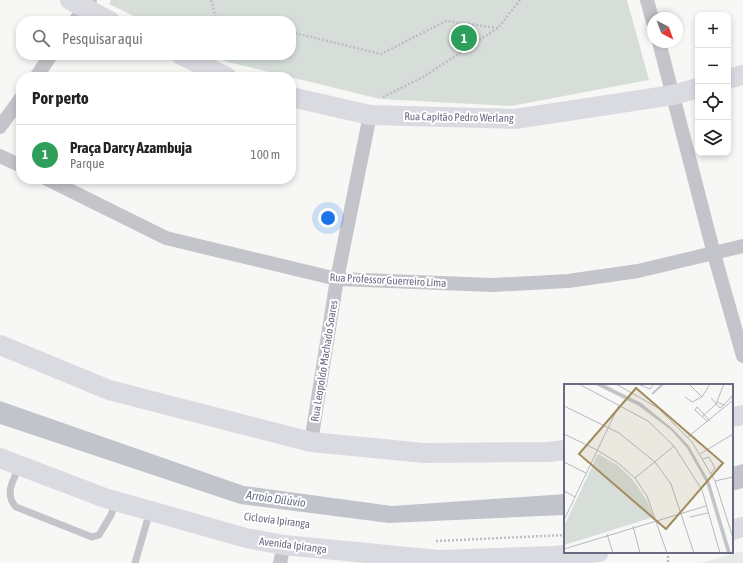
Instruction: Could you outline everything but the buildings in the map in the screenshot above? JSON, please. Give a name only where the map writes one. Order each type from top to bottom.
[{"type":"main road","points":[[80,7],[99,16]]},
{"type":"main road","points":[[191,60],[217,72]]},
{"type":"main road","points":[[731,78],[743,75]]},
{"type":"main road","name":"Rua Capitão Pedro Werlang","points":[[296,98],[374,107],[515,119],[673,95],[695,89]]},
{"type":"main road","points":[[0,345],[109,390],[311,442],[424,454],[549,452],[564,450]]},
{"type":"main road","points":[[733,417],[743,415]]},
{"type":"main road","name":"Avenida Ipiranga","points":[[0,458],[116,501],[246,538],[282,554],[439,560],[553,556],[588,553]]},
{"type":"main road","points":[[733,530],[743,527]]},
{"type":"street","points":[[647,0],[650,12]]},
{"type":"street","points":[[660,48],[714,254],[743,356]]},
{"type":"street","points":[[39,72],[48,60]]},
{"type":"street","points":[[0,128],[16,105]]},
{"type":"street","name":"Rua Leopoldo Machado Soares","points":[[311,442],[337,279],[374,107]]},
{"type":"street","points":[[0,156],[16,164]]},
{"type":"street","name":"Rua Professor Guerreiro Lima","points":[[57,184],[166,238],[337,279],[492,285],[568,281],[638,271],[743,246]]},
{"type":"lane","points":[[20,466],[10,486],[11,501],[16,507],[92,537],[99,535],[111,515],[116,501]]},
{"type":"lane","points":[[135,563],[150,511]]},
{"type":"path","points":[[211,0],[216,16]]},
{"type":"path","points":[[374,107],[498,28],[520,0]]},
{"type":"path","points":[[296,33],[382,54],[446,21],[498,28]]},
{"type":"path","points":[[432,541],[564,535]]},
{"type":"shaded area","points":[[111,0],[627,0],[649,80],[511,106],[380,99],[296,79],[296,72],[269,72],[224,60],[296,60],[296,16],[134,16],[109,4]]},
{"type":"shaded area","points":[[743,551],[743,563],[700,563]]},
{"type":"water","name":"Arroio Dilúvio","points":[[0,401],[244,486],[392,506],[564,494],[564,515],[389,523],[240,504],[0,424]]},
{"type":"water","points":[[743,464],[743,488],[733,491],[733,467]]},
{"type":"place","name":"Praça Darcy Azambuja","points":[[464,38]]}]
